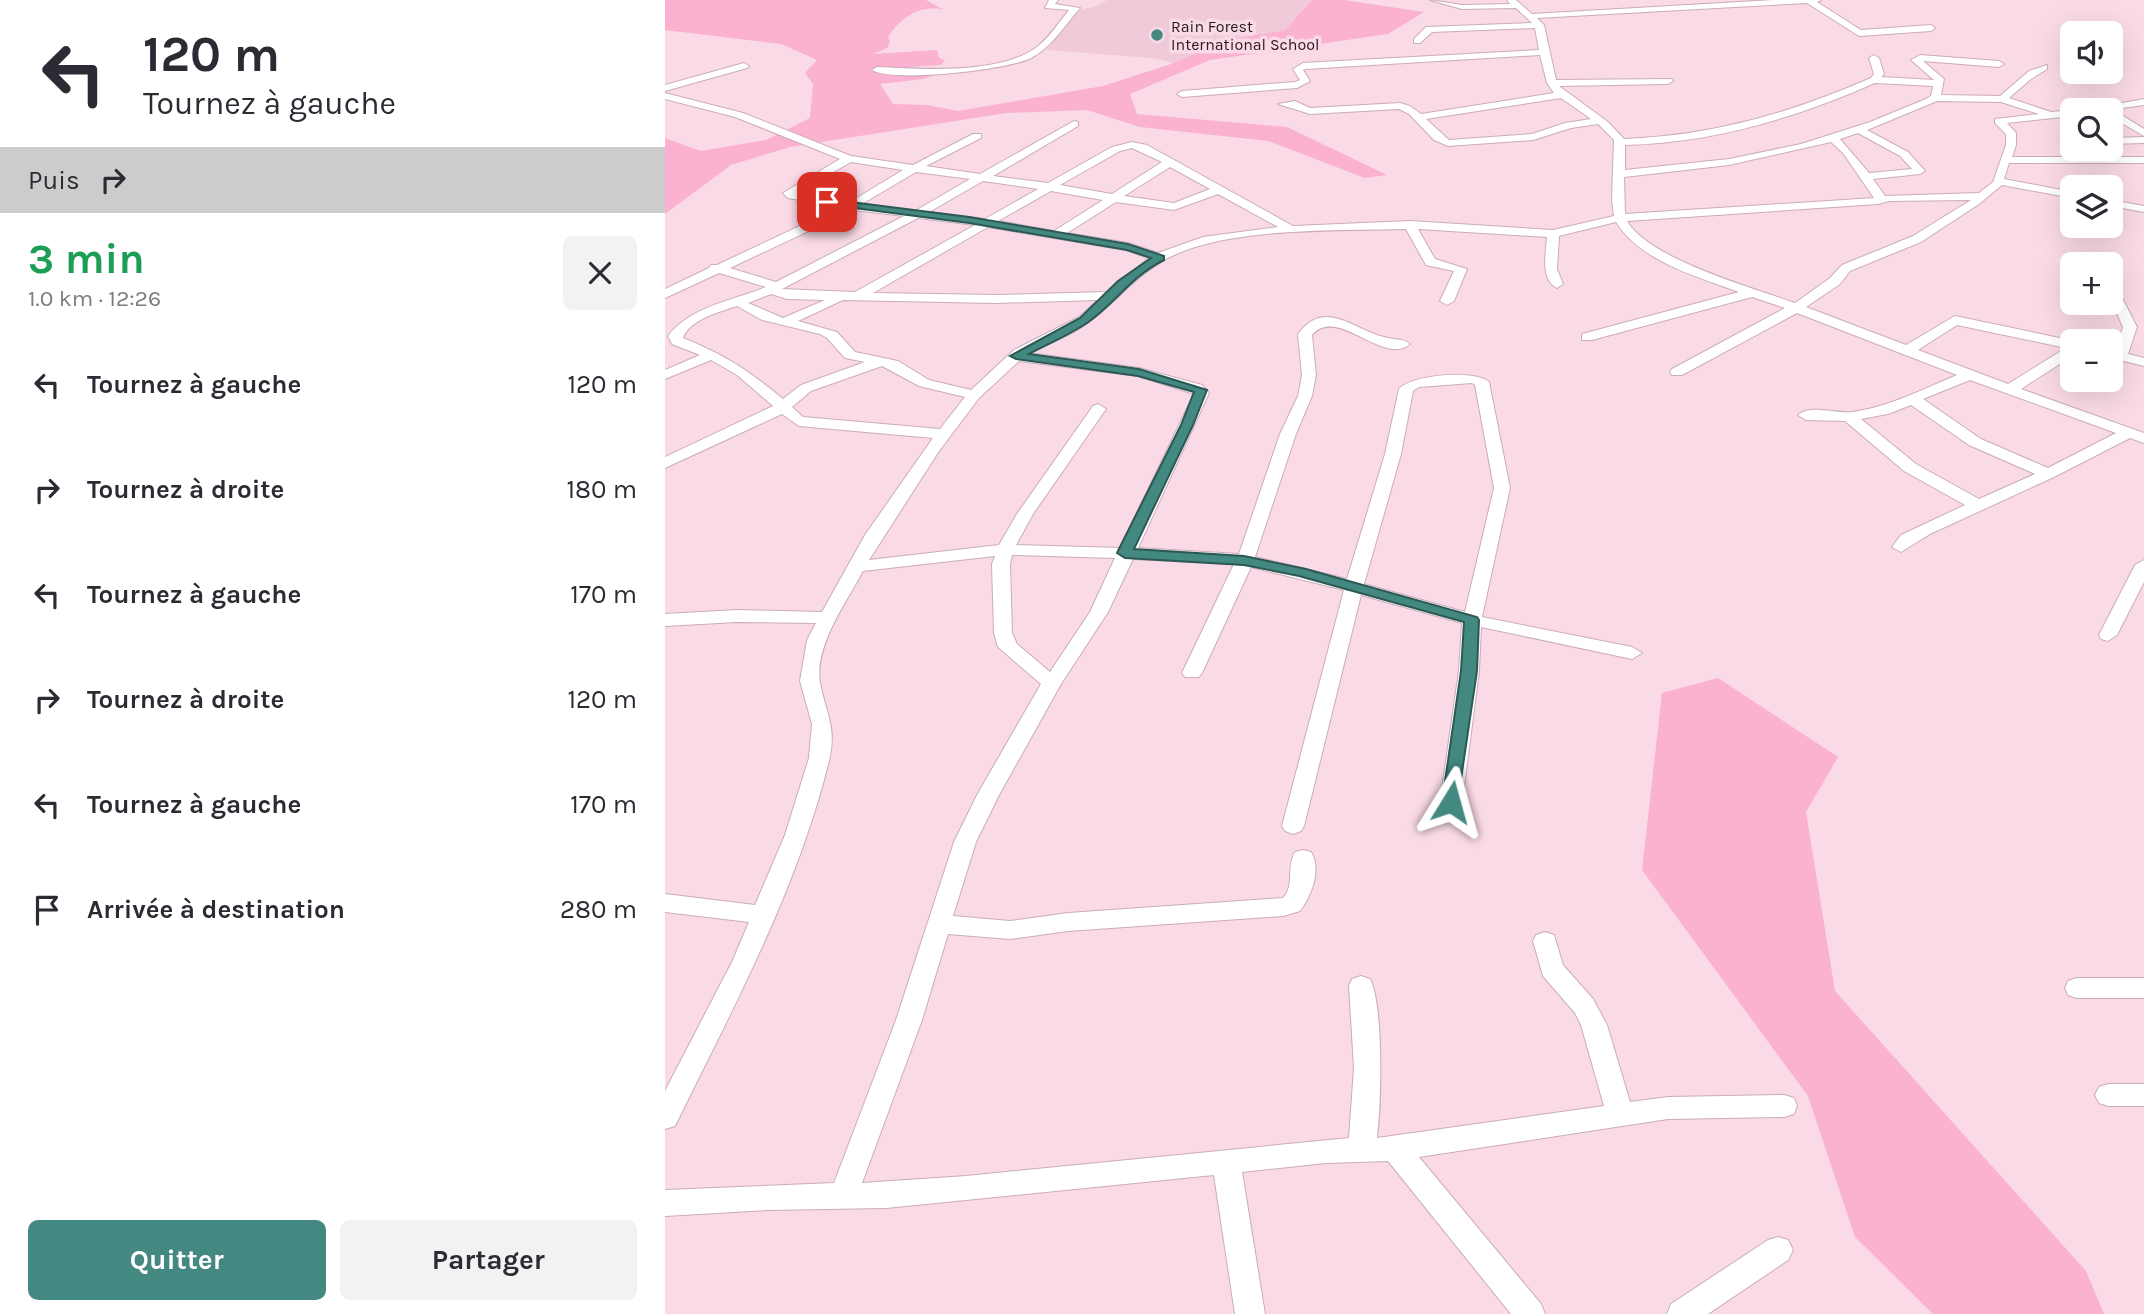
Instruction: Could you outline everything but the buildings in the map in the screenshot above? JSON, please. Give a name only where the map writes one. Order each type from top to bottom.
[{"type":"street","points":[[877,70],[927,72],[976,69],[1031,54],[1044,46],[1076,8],[1048,6],[1054,0]]},
{"type":"street","points":[[1434,0],[1462,7],[1514,3],[1536,20],[1552,83],[1560,95],[1599,121],[1620,142],[1656,142],[1693,137],[1767,121],[1829,101],[1874,80],[1879,74],[1874,58]]},
{"type":"street","points":[[1417,41],[1426,30],[1432,29],[1817,0]]},
{"type":"street","points":[[1808,1],[1859,33],[1931,28]]},
{"type":"street","points":[[1182,94],[1297,85],[1305,81],[1298,69],[1303,66],[1544,52]]},
{"type":"street","points":[[1934,99],[1939,83],[1932,71],[1916,60],[1999,64]]},
{"type":"street","points":[[665,88],[744,66]]},
{"type":"street","points":[[2002,99],[2028,75],[2044,67]]},
{"type":"street","points":[[1874,80],[1939,83]]},
{"type":"street","points":[[1552,83],[1668,81]]},
{"type":"street","points":[[1421,117],[1560,95]]},
{"type":"street","points":[[665,96],[739,115],[849,159],[985,177],[1172,208],[1219,190]]},
{"type":"street","points":[[1620,174],[1690,167],[1788,150],[1858,129],[1934,99],[2002,99],[2054,114],[2060,119]]},
{"type":"street","points":[[665,107],[686,100]]},
{"type":"street","points":[[2123,106],[2144,102]]},
{"type":"street","points":[[1283,104],[1295,104],[1300,109],[1310,111],[1399,105],[1421,117],[1441,141],[1454,143],[1533,136],[1569,125],[1599,121]]},
{"type":"street","points":[[1677,372],[1795,308],[1835,281],[1846,268],[1917,239],[1983,197],[1999,181],[2004,160],[2012,146],[2013,137],[1999,121],[2060,114]]},
{"type":"street","points":[[2123,121],[2144,132]]},
{"type":"street","points":[[944,434],[812,424],[793,418],[784,407],[742,372],[712,355],[670,339],[683,327],[774,288],[916,214],[1074,124]]},
{"type":"street","points":[[1858,129],[1904,154],[1920,171],[1864,177]]},
{"type":"street","points":[[665,294],[715,268],[786,238],[805,226],[851,206],[915,168],[977,136]]},
{"type":"street","points":[[1832,137],[1847,151],[1880,198],[1878,201]]},
{"type":"street","points":[[2123,141],[2144,140]]},
{"type":"street","points":[[1620,142],[1617,205],[1621,218],[1626,230],[1635,239],[1659,253],[1969,375],[2137,436]]},
{"type":"street","points":[[860,295],[1124,146],[1143,147],[1290,229]]},
{"type":"street","points":[[849,159],[789,193],[792,196],[851,206],[1128,247],[1160,258]]},
{"type":"street","points":[[2004,160],[2144,160]]},
{"type":"street","points":[[1054,236],[1170,162]]},
{"type":"street","points":[[1999,181],[2060,193]]},
{"type":"street","points":[[665,1118],[764,915],[796,835],[819,758],[822,724],[812,691],[810,670],[816,640],[855,567],[944,434],[974,395],[1016,356],[1084,320],[1143,267],[1203,241],[1290,229],[1410,225],[1553,234],[1621,218],[1878,201],[1889,198],[1983,197]]},
{"type":"street","points":[[2123,205],[2144,209]]},
{"type":"street","points":[[1410,225],[1430,261],[1461,269],[1462,272],[1447,301]]},
{"type":"street","points":[[1553,234],[1551,269],[1557,284]]},
{"type":"street","points":[[715,268],[787,295],[996,299],[1110,296]]},
{"type":"street","points":[[1587,337],[1753,292]]},
{"type":"street","points":[[787,321],[845,295]]},
{"type":"street","points":[[740,302],[752,311],[824,331],[832,335],[850,355],[900,367],[923,383],[974,395]]},
{"type":"street","points":[[2123,306],[2137,328],[2123,345]]},
{"type":"street","points":[[1192,673],[1263,515],[1288,434],[1305,396],[1309,375],[1304,339],[1309,328],[1317,322],[1330,320],[1375,339],[1403,344]]},
{"type":"street","points":[[1907,351],[1955,320],[2060,345]]},
{"type":"street","points":[[665,375],[712,355]]},
{"type":"street","points":[[843,1196],[909,1020],[965,842],[988,795],[1052,683],[1093,621],[1192,415],[1201,390],[1139,372],[1016,356]]},
{"type":"street","points":[[2009,390],[2060,356]]},
{"type":"street","points":[[2123,357],[2144,362]]},
{"type":"street","points":[[665,463],[784,407],[806,388],[880,362]]},
{"type":"street","points":[[1806,415],[1849,417],[1883,411],[1969,375]]},
{"type":"street","points":[[1293,826],[1321,706],[1389,473],[1406,389],[1421,382],[1480,381],[1489,409],[1502,488],[1479,600],[1472,620],[1469,671],[1451,802]]},
{"type":"street","points":[[1913,399],[1975,442],[2048,474]]},
{"type":"street","points":[[1052,683],[1008,647],[1003,633],[1001,564],[1005,550],[1030,506],[1098,409]]},
{"type":"street","points":[[1849,417],[1902,464],[1947,492],[1979,505]]},
{"type":"street","points":[[1901,547],[1907,538],[2137,436]]},
{"type":"street","points":[[855,567],[959,552],[1005,550],[1244,560],[1355,587],[1472,620],[1632,653]]},
{"type":"street","points":[[2108,635],[2144,565]]},
{"type":"street","points":[[665,620],[737,616],[827,618]]},
{"type":"street","points":[[938,924],[1010,930],[1068,922],[1283,907],[1292,905],[1301,892],[1303,858]]},
{"type":"street","points":[[665,903],[764,915]]},
{"type":"street","points":[[1545,941],[1552,969],[1584,1006],[1594,1026],[1620,1113]]},
{"type":"street","points":[[1361,986],[1367,1040],[1368,1112],[1361,1150]]},
{"type":"street","points":[[2077,988],[2144,988]]},
{"type":"street","points":[[2108,1095],[2144,1095]]},
{"type":"street","points":[[665,1203],[886,1195],[980,1187],[1226,1161],[1395,1149],[1620,1113],[1668,1108],[1784,1106]]},
{"type":"street","points":[[1395,1149],[1530,1314]]},
{"type":"street","points":[[1226,1161],[1250,1314]]},
{"type":"street","points":[[1682,1314],[1778,1250]]},
{"type":"shaded area","points":[[665,0],[926,0],[944,10],[927,9],[911,14],[888,37],[890,42],[887,48],[873,54],[937,50],[939,58],[945,60],[941,65],[908,67],[951,70],[923,79],[880,84],[893,104],[927,105],[958,111],[1103,86],[1174,63],[1226,40],[1285,30],[1312,0],[1344,0],[1424,12],[1388,34],[1210,60],[1130,94],[1137,114],[1287,127],[1387,175],[1365,178],[1268,141],[1140,127],[1087,110],[1006,113],[790,147],[731,165],[665,214],[665,138],[701,151],[766,140],[810,118],[813,84],[805,73],[817,60],[781,44],[665,30]]},
{"type":"shaded area","name":"Rain Forest International School","points":[[1107,0],[1312,0],[1285,30],[1226,40],[1174,63],[1152,58],[1046,50],[1080,10],[1097,6]]},
{"type":"shaded area","points":[[1718,678],[1838,757],[1806,812],[1835,991],[2086,1271],[2104,1314],[1933,1314],[1855,1237],[1808,1096],[1642,870],[1662,693]]},
{"type":"place","name":"Rain Forest International School","points":[[1157,35]]},
{"type":"route","points":[[827,202],[969,220],[1128,247],[1160,258],[1121,284],[1084,320],[1016,356],[1139,372],[1201,390],[1202,393],[1125,553],[1244,560],[1301,572],[1472,620],[1469,671],[1451,802]]}]
